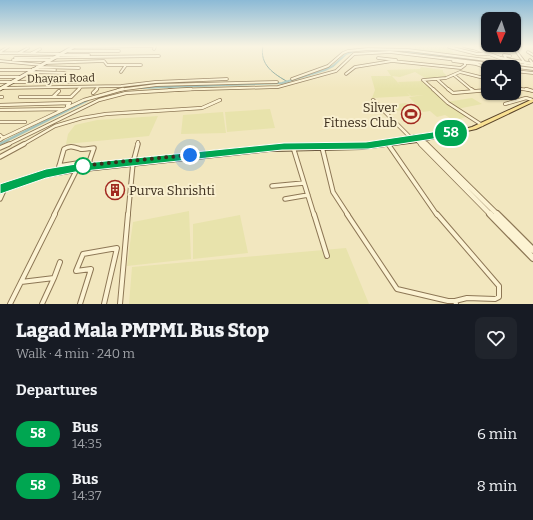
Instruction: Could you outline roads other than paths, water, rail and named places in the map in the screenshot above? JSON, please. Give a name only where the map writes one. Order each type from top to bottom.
[{"type":"main road","name":"Dhayari Road","points":[[1,88],[50,60]]},
{"type":"main road","points":[[367,146],[451,132],[482,124],[533,100]]},
{"type":"main road","points":[[268,148],[367,146],[388,144],[416,138]]},
{"type":"main road","points":[[2,188],[45,175],[77,169],[133,162],[309,144],[346,146]]},
{"type":"main road","points":[[2,188],[58,168],[89,163],[133,162]]},
{"type":"street","points":[[0,148],[99,100],[126,93],[178,89],[278,87],[328,66],[335,60]]},
{"type":"street","points":[[292,80],[303,81],[336,71],[347,60]]},
{"type":"street","points":[[346,74],[355,67],[395,60]]},
{"type":"street","points":[[399,60],[460,68],[463,68],[465,63]]},
{"type":"street","points":[[447,60],[481,66]]},
{"type":"street","points":[[458,60],[533,71]]},
{"type":"street","points":[[499,60],[533,64]]},
{"type":"street","points":[[530,60],[533,64]]},
{"type":"street","points":[[0,61],[44,64],[104,61],[107,65],[141,65]]},
{"type":"street","points":[[521,62],[533,64]]},
{"type":"street","points":[[465,63],[481,65]]},
{"type":"street","points":[[121,72],[126,65]]},
{"type":"street","points":[[37,67],[79,68]]},
{"type":"street","points":[[521,69],[533,71]]},
{"type":"street","points":[[0,70],[65,73]]},
{"type":"street","points":[[31,71],[55,70]]},
{"type":"street","points":[[521,71],[533,71]]},
{"type":"street","points":[[481,77],[460,72],[446,78],[423,80],[448,103],[482,124]]},
{"type":"street","points":[[454,75],[474,91]]},
{"type":"street","points":[[0,77],[20,77]]},
{"type":"street","name":"Dhayari Road","points":[[1,88],[98,87],[155,82],[227,79]]},
{"type":"street","points":[[0,82],[63,80]]},
{"type":"street","points":[[438,80],[452,93],[481,90]]},
{"type":"street","points":[[12,81],[76,82]]},
{"type":"street","points":[[0,134],[2,139],[84,100],[121,89],[170,85],[278,82]]},
{"type":"street","points":[[20,97],[72,96],[81,87]]},
{"type":"street","points":[[93,93],[98,87]]},
{"type":"street","points":[[521,88],[533,91]]},
{"type":"street","points":[[53,97],[59,91]]},
{"type":"street","points":[[505,104],[526,98],[533,100]]},
{"type":"street","points":[[0,157],[55,126],[82,118],[106,114],[202,108],[220,100]]},
{"type":"street","points":[[373,100],[416,138],[533,250]]},
{"type":"street","points":[[0,104],[69,101]]},
{"type":"street","points":[[0,104],[70,103],[61,109],[0,110]]},
{"type":"street","points":[[0,122],[26,122]]},
{"type":"street","points":[[120,304],[133,162],[138,142]]},
{"type":"street","points":[[322,147],[333,192],[397,289],[456,303],[468,298],[495,299],[499,297],[500,294],[498,286],[441,220],[388,144]]},
{"type":"street","points":[[58,168],[66,147],[75,146],[81,149],[94,148],[89,163]]},
{"type":"street","points":[[293,148],[327,256]]},
{"type":"street","points":[[10,304],[77,169]]},
{"type":"street","points":[[460,181],[533,258]]},
{"type":"street","points":[[272,186],[304,183]]},
{"type":"street","points":[[0,199],[2,188]]},
{"type":"street","points":[[285,198],[308,195]]},
{"type":"street","points":[[80,304],[91,269],[76,271],[83,254],[117,248],[104,304]]},
{"type":"street","points":[[42,304],[60,262]]},
{"type":"street","points":[[21,282],[54,278]]},
{"type":"waterway","points":[[263,60],[265,64],[273,72],[288,82]]},
{"type":"waterway","points":[[138,88],[282,83],[325,70],[333,66],[339,60]]},
{"type":"waterway","points":[[0,144],[88,100]]},
{"type":"place","name":"Silver Fitness Club","points":[[411,114]]},
{"type":"place","name":"Purva Shrishti","points":[[115,190]]}]
